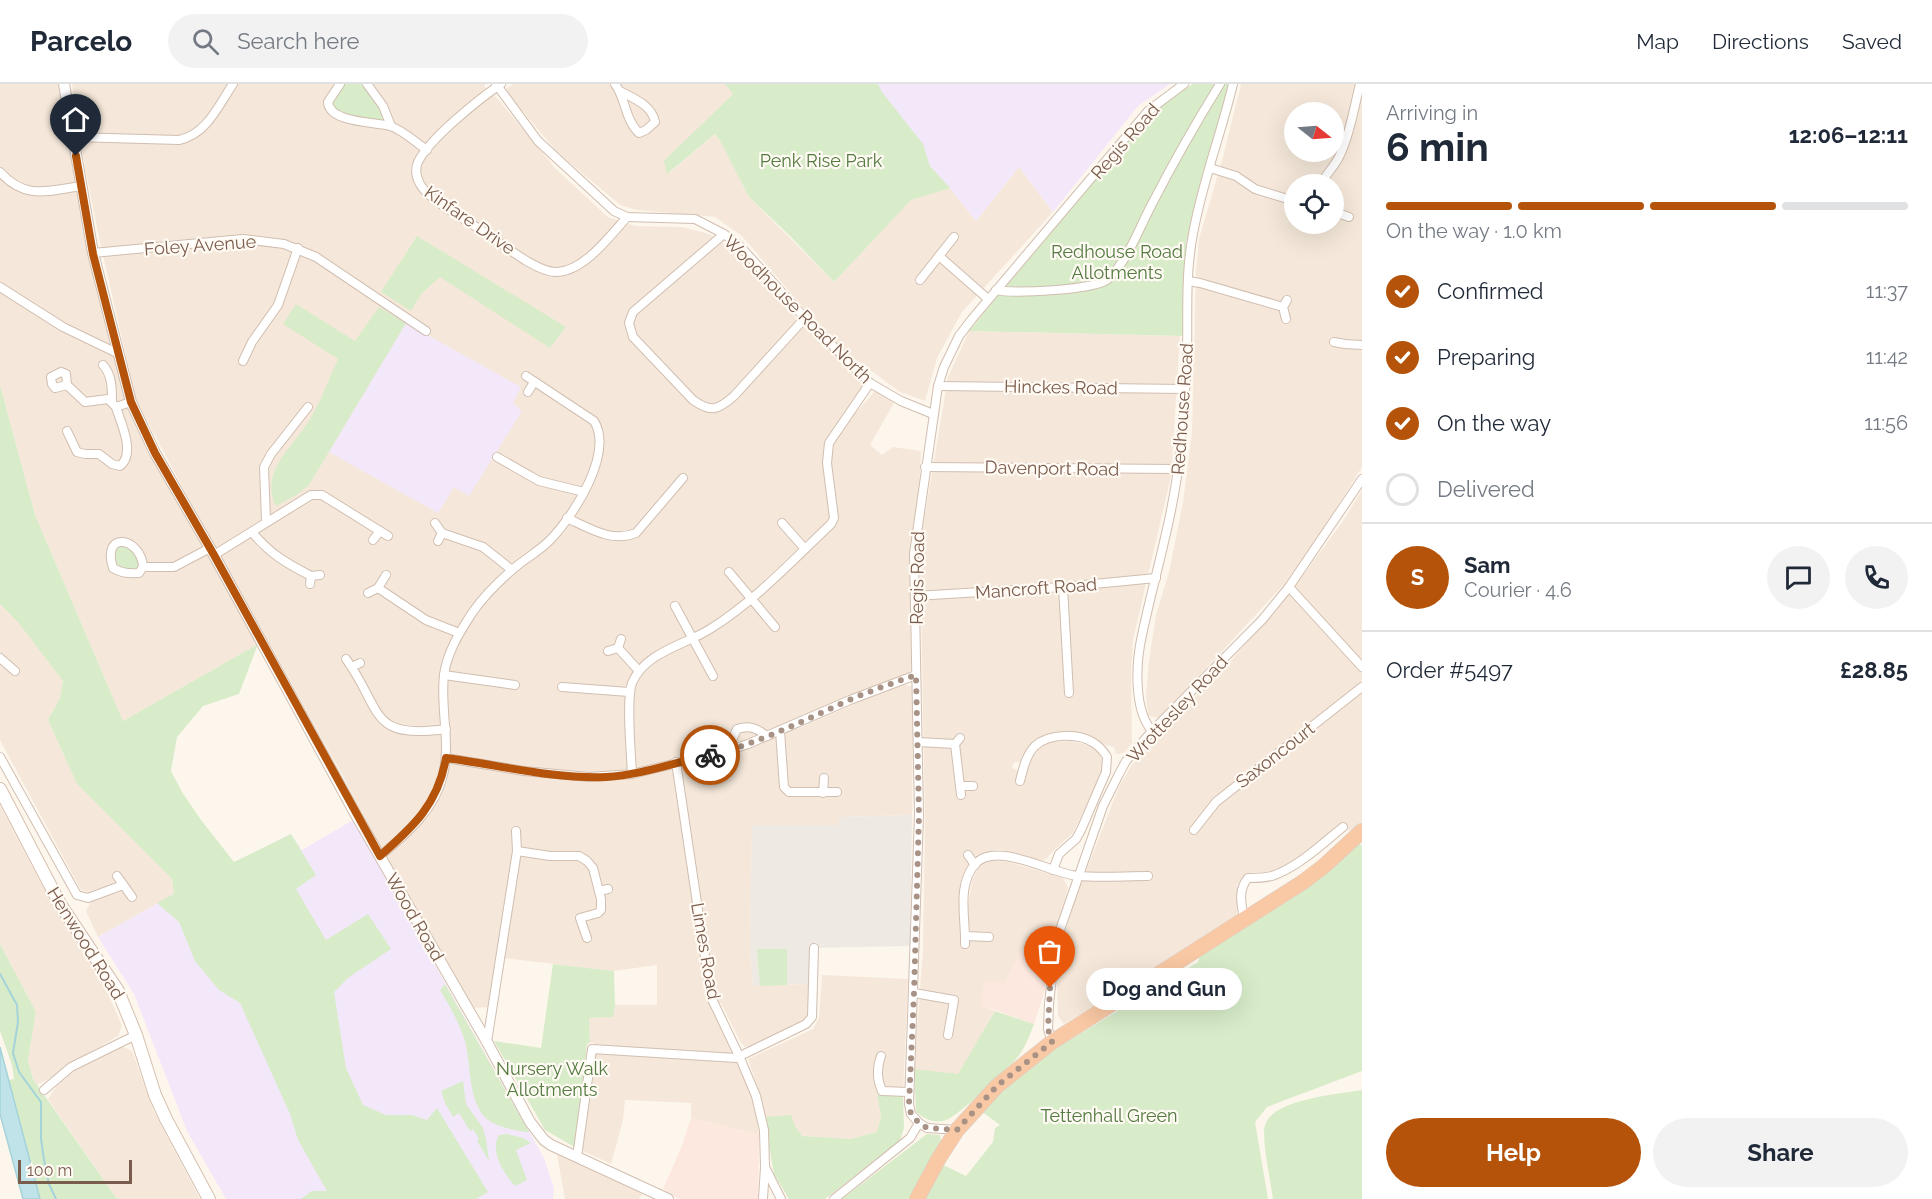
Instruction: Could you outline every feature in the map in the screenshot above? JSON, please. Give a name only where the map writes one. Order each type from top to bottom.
[{"type":"highway","points":[[917,1199],[957,1130],[997,1086],[1052,1042],[1278,900],[1324,866],[1362,832]]},
{"type":"main road","name":"Henwood Road","points":[[0,789],[60,904],[118,991],[136,1035],[155,1095],[209,1199]]},
{"type":"street","name":"Wood Road","points":[[64,84],[93,254],[131,402],[155,453],[212,551],[530,1122],[544,1140],[577,1157]]},
{"type":"street","points":[[73,137],[178,141],[187,139],[206,125],[233,84]]},
{"type":"street","points":[[340,84],[328,102],[330,110],[343,117],[391,126],[427,150]]},
{"type":"street","points":[[367,84],[383,106],[391,126]]},
{"type":"street","name":"Regis Road","points":[[919,1123],[911,1114],[908,1092],[914,993],[919,815],[914,554],[938,386],[944,367],[959,336],[988,299],[1148,111],[1184,84]]},
{"type":"street","points":[[996,290],[1016,292],[1075,287],[1100,284],[1108,279],[1137,236],[1157,195],[1220,84]]},
{"type":"street","name":"Redhouse Road","points":[[1152,731],[1143,720],[1139,704],[1139,655],[1146,616],[1169,525],[1178,469],[1185,389],[1188,261],[1193,232],[1233,84]]},
{"type":"street","points":[[1326,174],[1338,158],[1345,142],[1360,84]]},
{"type":"street","points":[[498,85],[538,141],[599,199],[627,217]]},
{"type":"street","name":"Kinfare Drive","points":[[498,85],[451,125],[427,150],[418,163],[416,174],[423,189],[452,211],[546,270],[555,273],[578,266],[627,217]]},
{"type":"street","points":[[618,88],[648,107],[655,122],[646,130],[639,133],[634,128],[618,88]]},
{"type":"street","points":[[1210,168],[1236,176],[1255,189],[1284,198]]},
{"type":"street","points":[[0,172],[9,182],[28,192],[81,186]]},
{"type":"street","points":[[1344,215],[1349,217]]},
{"type":"street","name":"Woodhouse Road North","points":[[627,217],[695,219],[724,234],[738,244],[805,318],[870,383],[901,401],[933,414]]},
{"type":"street","points":[[724,234],[633,312],[630,316],[629,330],[633,338],[693,400],[710,408],[719,407],[734,396],[805,318]]},
{"type":"street","points":[[920,280],[954,237]]},
{"type":"street","name":"Foley Avenue","points":[[93,254],[243,239],[269,241],[297,248],[316,257],[426,331]]},
{"type":"street","points":[[243,361],[252,342],[278,305],[297,248]]},
{"type":"street","points":[[939,256],[988,299]]},
{"type":"street","points":[[1188,281],[1285,304],[1286,319]]},
{"type":"street","points":[[0,287],[63,327],[119,354]]},
{"type":"street","points":[[1349,345],[1350,334]]},
{"type":"street","points":[[1334,342],[1362,345]]},
{"type":"street","points":[[67,431],[77,452],[99,454],[112,464],[120,466],[123,464],[129,451],[114,404],[108,369],[104,364]]},
{"type":"street","points":[[380,856],[413,828],[427,808],[443,776],[446,758],[444,675],[459,633],[484,597],[550,539],[567,518],[584,492],[595,465],[600,439],[594,421],[526,376]]},
{"type":"street","points":[[528,393],[534,382]]},
{"type":"street","points":[[632,774],[629,692],[639,671],[662,653],[722,621],[752,597],[831,524],[834,518],[827,463],[829,443],[870,383]]},
{"type":"street","points":[[67,385],[85,402],[91,403],[104,399],[114,404],[131,402]]},
{"type":"street","name":"Hinckes Road","points":[[938,386],[1185,389]]},
{"type":"street","points":[[266,521],[264,467],[271,454],[308,407]]},
{"type":"street","points":[[500,463],[539,481],[584,492]]},
{"type":"street","name":"Davenport Road","points":[[925,467],[1178,469]]},
{"type":"street","name":"Wrottesley Road","points":[[1052,1042],[1048,1029],[1054,960],[1060,927],[1113,784],[1126,762],[1152,731],[1262,620],[1289,587],[1362,479]]},
{"type":"street","points":[[567,518],[607,536],[628,537],[636,533],[678,481]]},
{"type":"street","points":[[143,567],[174,567],[212,551],[252,532],[310,495],[322,495],[388,536]]},
{"type":"street","points":[[782,523],[805,549]]},
{"type":"street","points":[[435,524],[440,537],[483,547],[512,570]]},
{"type":"street","points":[[373,540],[380,531]]},
{"type":"street","points":[[252,532],[279,560],[314,579]]},
{"type":"street","points":[[117,542],[128,542],[136,549],[143,567],[139,573],[130,574],[117,571],[113,568],[111,561],[112,547],[117,542]]},
{"type":"street","points":[[728,570],[775,627]]},
{"type":"street","points":[[368,592],[378,588],[386,575]]},
{"type":"street","name":"Mancroft Road","points":[[915,596],[1156,578]]},
{"type":"street","points":[[1063,586],[1068,693]]},
{"type":"street","points":[[1289,587],[1362,668]]},
{"type":"street","points":[[378,588],[426,620],[459,633]]},
{"type":"street","points":[[675,604],[713,676]]},
{"type":"street","points":[[608,651],[619,644],[639,671]]},
{"type":"street","points":[[346,659],[356,665],[381,719],[390,727],[413,733],[446,729]]},
{"type":"street","points":[[2,663],[15,671]]},
{"type":"street","points":[[444,675],[515,685]]},
{"type":"street","points":[[446,758],[524,771],[589,777],[632,774],[727,751],[916,675]]},
{"type":"street","points":[[561,687],[629,692]]},
{"type":"street","name":"Saxoncourt","points":[[1194,830],[1216,802],[1362,687]]},
{"type":"street","points":[[727,751],[737,729],[752,727],[767,736]]},
{"type":"street","points":[[780,731],[784,787],[794,793],[837,792]]},
{"type":"street","points":[[1020,781],[1020,767],[1042,741],[1062,736],[1083,738],[1094,743],[1107,757],[1106,772],[1081,830],[1076,839],[1059,854],[1053,870]]},
{"type":"street","points":[[918,742],[957,741],[962,790],[973,786]]},
{"type":"street","name":"Henwood Road","points":[[0,757],[77,894],[88,898],[123,885]]},
{"type":"street","name":"Limes Road","points":[[676,762],[711,998],[756,1096],[764,1130],[763,1199]]},
{"type":"street","points":[[823,793],[824,778]]},
{"type":"street","points":[[1244,921],[1240,898],[1242,885],[1248,878],[1269,877],[1310,854],[1343,827]]},
{"type":"street","points":[[487,1042],[517,851],[516,831]]},
{"type":"street","points":[[517,851],[550,856],[579,856],[593,868],[604,890],[601,910],[580,918],[587,938]]},
{"type":"street","points":[[1310,854],[1324,866]]},
{"type":"street","points":[[968,855],[975,865]]},
{"type":"street","points":[[989,937],[966,940],[963,914],[967,881],[975,865],[985,858],[1006,856],[1079,876],[1148,876]]},
{"type":"street","points":[[117,876],[132,897]]},
{"type":"street","points":[[668,1199],[577,1157],[592,1049],[740,1058],[806,1024],[812,1017],[814,948]]},
{"type":"street","points":[[914,993],[954,1000],[948,1035]]},
{"type":"street","points":[[44,1090],[71,1067],[136,1035]]},
{"type":"street","points":[[881,1056],[878,1064],[879,1085],[882,1090],[908,1092]]},
{"type":"street","points":[[834,1199],[910,1138],[919,1123],[927,1128],[957,1130]]},
{"type":"street","name":"Limes Road","points":[[765,1167],[781,1199]]},
{"type":"shaded area","points":[[0,84],[60,84],[90,255],[152,455],[258,644],[123,721],[35,515],[0,385]]},
{"type":"shaded area","points":[[72,84],[485,84],[484,86],[497,98],[556,169],[608,217],[635,226],[682,227],[709,234],[740,255],[795,317],[863,383],[863,389],[843,414],[850,419],[876,390],[894,403],[870,445],[882,455],[893,447],[921,451],[919,493],[910,555],[911,670],[907,674],[849,696],[792,722],[797,729],[898,685],[913,687],[912,815],[840,817],[839,825],[752,826],[750,947],[753,986],[809,984],[808,1014],[805,1019],[755,1046],[745,1047],[721,1003],[712,1008],[734,1051],[732,1054],[700,1060],[740,1063],[755,1104],[759,1135],[691,1118],[691,1103],[625,1100],[623,1120],[611,1164],[581,1150],[595,1051],[594,1043],[590,1042],[589,1018],[612,1017],[615,1005],[657,1005],[657,965],[614,971],[496,957],[488,1007],[474,1008],[378,846],[344,778],[136,400],[85,168]]},
{"type":"shaded area","points":[[513,84],[725,84],[733,94],[714,114],[668,174],[715,134],[749,197],[834,282],[911,199],[950,188],[976,221],[1019,167],[1053,212],[962,312],[937,358],[925,401],[900,392],[848,354],[800,304],[742,236],[715,217],[637,210],[620,205],[556,151],[505,90]]},
{"type":"shaded area","points":[[857,84],[1170,84],[1138,106],[1053,212],[1019,167],[976,221],[950,188],[859,89]]},
{"type":"shaded area","points":[[1241,84],[1362,84],[1362,467],[1311,548],[1286,582],[1162,716],[1156,718],[1148,715],[1146,696],[1149,661],[1156,615],[1169,572],[1183,502],[1192,432],[1196,271],[1199,239]]},
{"type":"shaded area","points":[[406,323],[521,387],[513,403],[522,411],[469,496],[454,487],[438,513],[329,452]]},
{"type":"shaded area","points":[[969,331],[1180,336],[1171,476],[1133,640],[1132,743],[1124,753],[1116,754],[1114,747],[1102,744],[1090,736],[1078,733],[1050,735],[1023,762],[1014,762],[1012,768],[1017,770],[1018,775],[1016,784],[1022,786],[1031,760],[1041,747],[1051,742],[1070,741],[1088,745],[1097,752],[1102,759],[1103,767],[1073,833],[1046,859],[1042,861],[999,849],[974,856],[969,863],[961,889],[959,907],[961,932],[968,944],[970,940],[991,940],[991,933],[971,932],[966,919],[972,881],[978,868],[985,862],[995,860],[1012,863],[1063,878],[1068,887],[1051,960],[1021,951],[1005,983],[981,1005],[995,1011],[958,1075],[914,1069],[923,950],[925,821],[920,544],[948,377]]},
{"type":"shaded area","points":[[1362,490],[1362,822],[1352,831],[1338,827],[1294,862],[1269,872],[1244,877],[1237,885],[1237,918],[1064,1024],[1058,1016],[1057,979],[1062,942],[1078,892],[1118,789],[1131,766],[1169,723],[1230,662],[1298,582],[1343,521]]},
{"type":"shaded area","points":[[0,604],[18,621],[63,681],[60,698],[48,720],[77,784],[172,879],[174,894],[98,937],[86,911],[92,900],[123,891],[114,876],[115,882],[110,886],[88,892],[81,890],[0,740]]},
{"type":"shaded area","points":[[0,806],[53,906],[101,977],[122,1026],[118,1036],[37,1085],[28,1060],[36,1012],[0,944]]},
{"type":"shaded area","points":[[912,815],[910,946],[810,948],[809,984],[753,986],[750,947],[752,825],[839,825],[839,817]]},
{"type":"shaded area","points":[[353,820],[544,1158],[554,1188],[553,1199],[226,1199],[187,1131],[134,994],[98,937],[174,894],[291,834],[302,850]]},
{"type":"shaded area","points":[[1021,951],[1051,960],[1034,1024],[981,1005],[984,982],[1005,983]]},
{"type":"shaded area","points":[[822,975],[908,979],[903,1096],[878,1096],[881,1116],[877,1132],[850,1139],[802,1136],[795,1126],[764,1117],[760,1094],[748,1059],[813,1029],[819,1018]]},
{"type":"shaded area","points":[[121,1046],[132,1051],[153,1110],[200,1199],[117,1199],[48,1099],[57,1086],[74,1071]]},
{"type":"shaded area","points":[[691,1118],[759,1135],[758,1199],[679,1199],[663,1189]]},
{"type":"shaded area","points":[[557,1155],[643,1193],[639,1199],[565,1199]]},
{"type":"green space","points":[[344,84],[363,84],[386,116],[386,120],[382,122],[346,115],[331,106]]},
{"type":"green space","name":"Penk Rise Park","points":[[725,84],[878,84],[923,144],[930,166],[950,188],[911,200],[834,282],[749,197],[715,134],[667,174],[664,161],[733,94]]},
{"type":"green space","name":"Redhouse Road Allotments","points":[[1193,84],[1230,84],[1186,243],[1185,336],[969,331],[1098,176],[1166,100]]},
{"type":"green space","points":[[417,236],[566,327],[550,348],[440,277],[421,294],[411,311],[381,292]]},
{"type":"green space","points":[[296,304],[355,341],[379,307],[406,323],[309,485],[276,506],[272,493],[275,470],[314,412],[338,359],[283,324]]},
{"type":"green space","points":[[0,385],[35,515],[123,721],[258,644],[239,694],[203,706],[177,737],[171,771],[201,820],[234,862],[291,834],[316,875],[296,889],[326,940],[368,914],[391,949],[349,977],[334,992],[346,1068],[363,1105],[386,1115],[412,1115],[427,1120],[437,1108],[488,1192],[476,1199],[301,1199],[312,1191],[327,1191],[298,1140],[290,1114],[240,1003],[219,990],[195,961],[179,922],[157,903],[174,894],[172,879],[77,784],[48,720],[60,698],[63,681],[18,622],[0,604]]},
{"type":"green space","points":[[122,545],[129,547],[140,563],[138,569],[123,568],[117,563],[116,548]]},
{"type":"green space","name":"Tettenhall Green","points":[[1359,843],[1362,846],[1362,1071],[1267,1107],[1255,1122],[1268,1199],[920,1199],[941,1164],[966,1176],[993,1142],[995,1128],[1000,1125],[981,1111],[1028,1068],[1050,1052],[1198,962],[1200,955],[1277,908]]},
{"type":"green space","points":[[0,944],[36,1012],[28,1060],[33,1079],[117,1199],[40,1199],[9,1080],[14,1079],[12,1065],[0,1031]]},
{"type":"green space","points":[[757,949],[787,949],[787,985],[760,986]]},
{"type":"green space","name":"Nursery Walk Allotments","points":[[553,964],[614,971],[613,1017],[589,1018],[590,1042],[587,1044],[576,1148],[545,1130],[494,1041],[541,1048]]},
{"type":"green space","points":[[445,984],[529,1132],[491,1122],[477,1106],[465,1041],[440,990]]},
{"type":"green space","points":[[995,1011],[1034,1024],[1020,1054],[1007,1069],[952,1117],[934,1121],[916,1112],[914,1069],[958,1074]]},
{"type":"green space","points":[[463,1081],[466,1104],[483,1128],[489,1161],[473,1129],[470,1131],[459,1113],[453,1117],[441,1091]]},
{"type":"green space","points":[[1362,1090],[1362,1199],[1273,1199],[1264,1140],[1265,1125],[1271,1116],[1280,1109],[1308,1099]]},
{"type":"green space","points":[[877,1095],[903,1096],[904,1128],[900,1140],[825,1199],[789,1199],[774,1174],[764,1117],[791,1115],[802,1136],[850,1139],[877,1132],[881,1116]]},
{"type":"green space","points":[[507,1134],[523,1138],[531,1143],[516,1150],[527,1180],[515,1186],[502,1169],[497,1155],[496,1141],[499,1135]]},
{"type":"green space","points":[[927,1134],[940,1135],[941,1142],[909,1199],[842,1199]]},
{"type":"water","points":[[0,1047],[40,1199],[23,1199],[0,1114]]},
{"type":"waterway","points":[[0,974],[17,1005],[18,1022],[13,1053],[19,1072],[41,1102],[41,1139],[44,1160],[49,1184],[56,1199]]},
{"type":"way so far","points":[[710,755],[748,744],[850,700],[916,675],[919,815],[914,993],[908,1092],[911,1114],[919,1123],[927,1128],[957,1130],[997,1086],[1052,1042],[1048,1029],[1050,988]]},
{"type":"place","name":"Dog and Gun","points":[[1050,988]]},
{"type":"route","points":[[76,156],[93,254],[131,402],[155,453],[380,856],[413,828],[427,808],[443,776],[446,758],[524,771],[608,777],[632,774],[710,755]]}]
